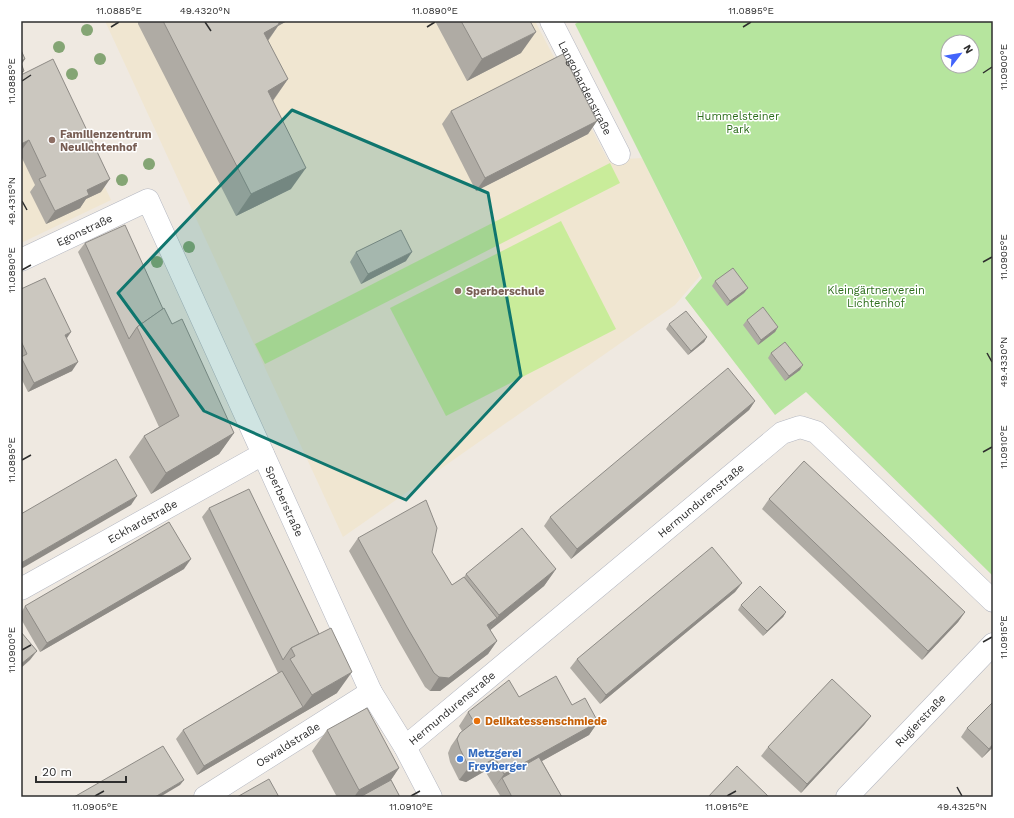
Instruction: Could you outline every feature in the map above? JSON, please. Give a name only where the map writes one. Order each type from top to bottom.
[{"type":"street","name":"Langobardenstraße","points":[[551,21],[619,154]]},
{"type":"street","name":"Egonstraße","points":[[21,260],[148,200]]},
{"type":"street","name":"Sperberstraße","points":[[148,200],[371,692],[405,747],[431,797]]},
{"type":"street","name":"Hermundurenstraße","points":[[405,747],[782,433],[800,427],[816,432],[993,601]]},
{"type":"street","name":"Eckhardstraße","points":[[21,589],[263,454]]},
{"type":"street","name":"Rugierstraße","points":[[847,797],[993,644]]},
{"type":"street","name":"Oswaldstraße","points":[[205,797],[371,692]]},
{"type":"highlighted area","points":[[292,110],[488,193],[521,376],[406,500],[204,411],[118,293]]},
{"type":"shaded area","name":"Sperberschule","points":[[105,21],[535,21],[608,160],[642,158],[700,276],[675,305],[343,537]]},
{"type":"shaded area","name":"Familienzentrum Neulichtenhof","points":[[48,67],[111,200],[21,243],[21,80]]},
{"type":"green space","points":[[580,21],[993,21],[993,576],[806,392],[775,415],[685,298],[702,278],[575,24]]},
{"type":"green space","points":[[610,163],[620,183],[265,364],[255,344]]},
{"type":"green space","points":[[561,221],[616,329],[446,416],[390,308]]},
{"type":"building","points":[[163,21],[280,21],[278,25],[264,33],[288,79],[268,91],[306,168],[251,194]]},
{"type":"building","points":[[461,21],[530,21],[536,32],[482,59]]},
{"type":"building","points":[[21,50],[25,59],[21,61]]},
{"type":"building","points":[[563,54],[597,121],[485,178],[451,111]]},
{"type":"building","name":"Familienzentrum Neulichtenhof","points":[[53,59],[110,179],[87,190],[89,195],[55,211],[39,179],[46,176],[29,140],[21,144],[21,75]]},
{"type":"building","points":[[21,63],[24,71],[21,72]]},
{"type":"building","points":[[125,225],[163,309],[137,327],[129,339],[85,243]]},
{"type":"building","points":[[401,230],[412,252],[368,274],[356,252]]},
{"type":"building","points":[[733,268],[748,288],[730,301],[715,281]]},
{"type":"building","points":[[45,278],[71,332],[65,335],[78,362],[34,383],[21,357],[27,354],[21,341],[21,289]]},
{"type":"building","points":[[763,307],[778,327],[761,340],[747,320]]},
{"type":"building","points":[[164,308],[172,324],[182,319],[234,433],[166,473],[144,436],[179,416],[137,327]]},
{"type":"building","points":[[686,311],[707,337],[691,351],[669,324]]},
{"type":"building","points":[[785,342],[803,365],[789,376],[771,353]]},
{"type":"building","points":[[728,368],[755,401],[577,549],[550,517]]},
{"type":"building","points":[[116,459],[137,496],[21,563],[21,514]]},
{"type":"building","points":[[804,461],[965,612],[928,651],[769,499]]},
{"type":"building","points":[[249,489],[319,634],[291,648],[283,660],[209,508]]},
{"type":"building","points":[[426,500],[437,528],[432,552],[452,585],[464,577],[497,618],[487,625],[497,641],[449,678],[439,677],[434,673],[358,538]]},
{"type":"building","points":[[169,522],[191,559],[47,643],[25,606]]},
{"type":"building","points":[[522,528],[556,569],[499,615],[466,574]]},
{"type":"building","points":[[712,547],[742,583],[606,695],[577,659]]},
{"type":"building","points":[[760,586],[786,612],[767,631],[741,605]]},
{"type":"building","points":[[331,628],[352,672],[312,695],[290,659],[295,656],[291,648]]},
{"type":"building","points":[[21,632],[37,651],[21,664]]},
{"type":"building","points":[[282,671],[303,707],[204,766],[183,730]]},
{"type":"building","points":[[556,676],[572,705],[585,698],[598,722],[504,774],[495,758],[476,769],[469,767],[457,739],[460,733],[474,722],[468,712],[509,680],[519,697]]},
{"type":"building","points":[[832,679],[871,716],[807,784],[768,747]]},
{"type":"building","points":[[993,702],[993,744],[989,749],[967,728]]},
{"type":"building","points":[[367,708],[399,768],[359,790],[327,730]]},
{"type":"building","points":[[163,746],[184,780],[155,797],[74,797]]},
{"type":"building","points":[[539,757],[562,797],[512,797],[502,778]]},
{"type":"building","points":[[737,766],[769,797],[708,797]]},
{"type":"building","points":[[269,779],[279,797],[237,797]]},
{"type":"building","points":[[391,780],[400,797],[360,797]]},
{"type":"place","name":"Familienzentrum Neulichtenhof","points":[[52,140]]},
{"type":"place","name":"Sperberschule","points":[[458,291]]},
{"type":"place","name":"Delikatessenschmiede","points":[[477,721]]},
{"type":"place","name":"Metzgerei Freyberger","points":[[460,759]]},
{"type":"park label","name":"Hummelsteiner Park","points":[[738,122]]},
{"type":"park label","name":"Kleingärtnerverein Lichtenhof","points":[[876,296]]}]
